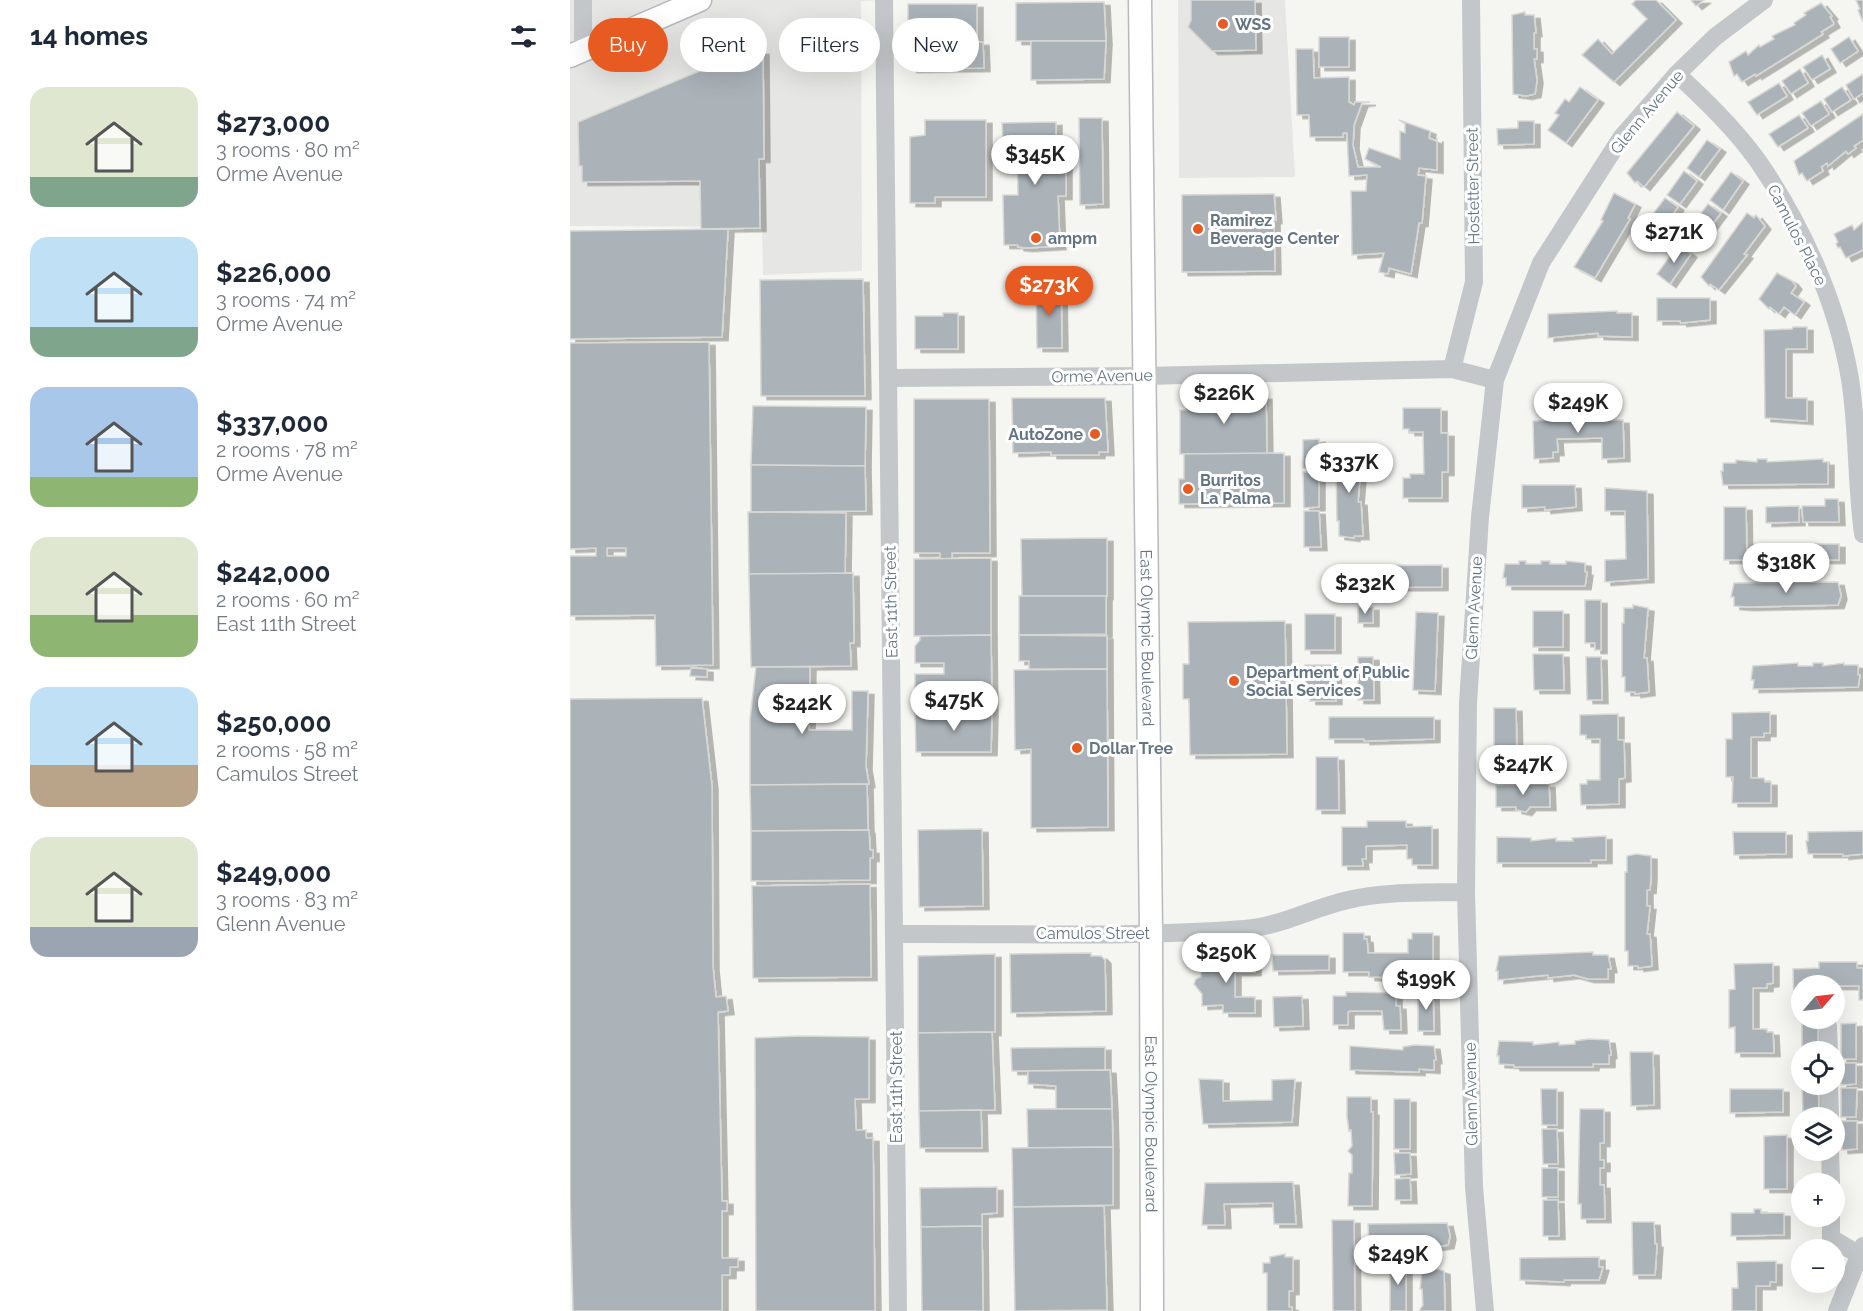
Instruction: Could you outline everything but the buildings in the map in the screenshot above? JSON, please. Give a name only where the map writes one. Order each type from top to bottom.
[{"type":"main road","points":[[577,53],[700,0]]},
{"type":"main road","name":"East Olympic Boulevard","points":[[1140,0],[1151,932],[1152,1311]]},
{"type":"street","points":[[577,53],[583,0]]},
{"type":"street","name":"East 11th Street","points":[[885,0],[897,1311]]},
{"type":"street","name":"Hostetter Street","points":[[1452,369],[1474,282],[1471,0]]},
{"type":"street","name":"Glenn Avenue","points":[[1485,1311],[1474,1187],[1466,892],[1468,703],[1480,517],[1495,380],[1541,263],[1621,138],[1677,74],[1715,37],[1764,0]]},
{"type":"street","name":"Camulos Place","points":[[1677,74],[1718,114],[1757,161],[1787,210],[1822,280],[1838,328],[1850,378],[1863,534]]},
{"type":"street","name":"Orme Avenue","points":[[888,378],[1144,376],[1452,369],[1495,380]]},
{"type":"street","name":"Camulos Street","points":[[895,934],[1151,932],[1270,926],[1350,899],[1398,893],[1466,892]]},
{"type":"street","points":[[1831,1227],[1831,1238],[1861,1250],[1837,1311]]},
{"type":"shaded area","points":[[570,0],[880,0],[861,1],[861,18],[779,18],[779,72],[861,72],[862,271],[763,275],[762,227],[570,226]]},
{"type":"shaded area","points":[[1178,0],[1285,0],[1295,177],[1179,178]]},
{"type":"place","name":"WSS","points":[[1223,24]]},
{"type":"place","name":"Ramirez Beverage Center","points":[[1198,229]]},
{"type":"place","name":"ampm","points":[[1036,238]]},
{"type":"place","name":"AutoZone","points":[[1095,434]]},
{"type":"place","name":"Burritos La Palma","points":[[1188,489]]},
{"type":"place","name":"Department of Public Social Services","points":[[1234,681]]},
{"type":"place","name":"Dollar Tree","points":[[1077,748]]}]
